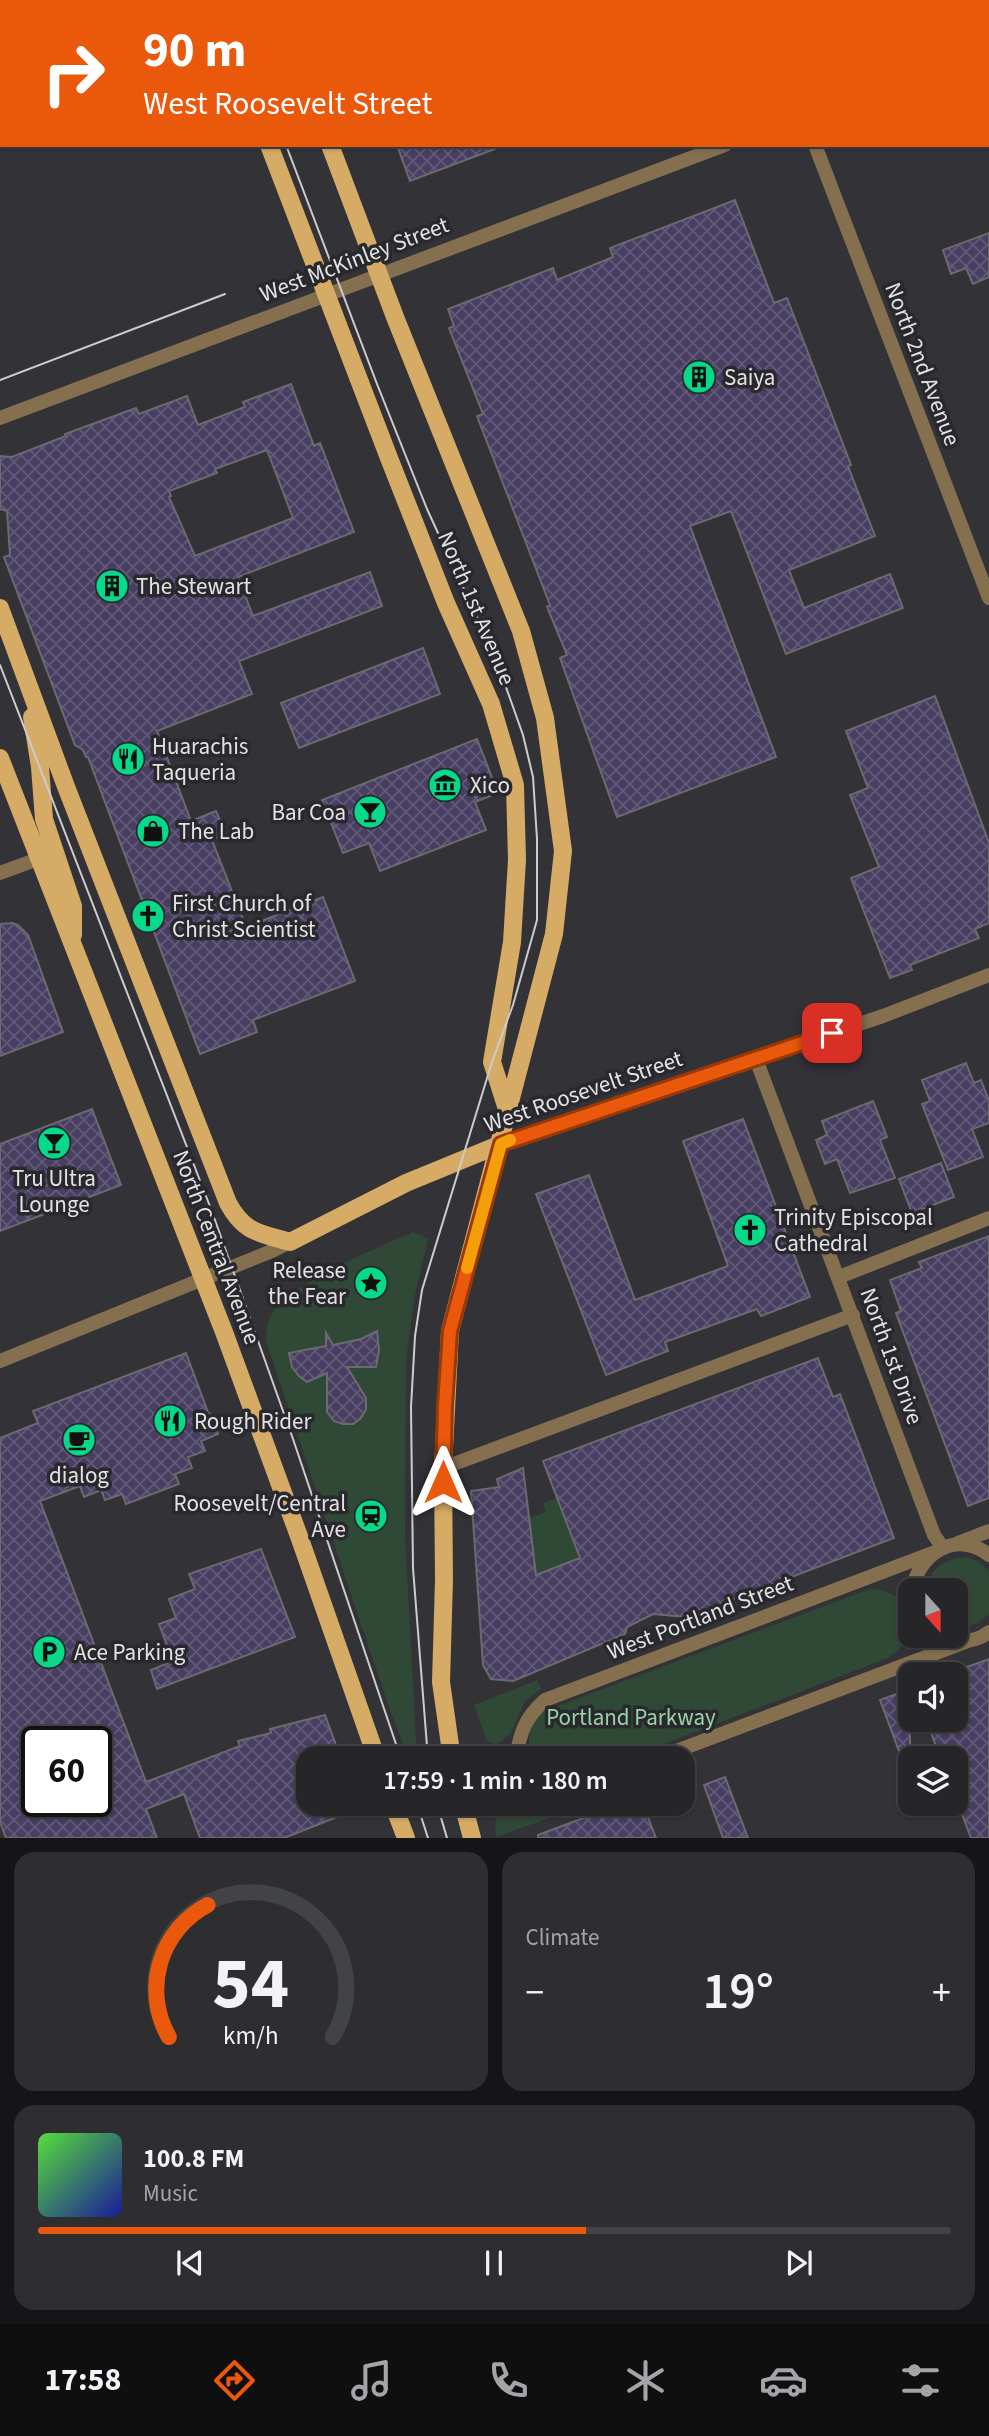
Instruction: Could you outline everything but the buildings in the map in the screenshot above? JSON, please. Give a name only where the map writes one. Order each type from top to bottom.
[{"type":"main road","name":"North 1st Avenue","points":[[270,147],[446,603],[491,704],[515,785],[517,860],[512,942],[492,1062],[507,1109]]},
{"type":"main road","name":"North 1st Avenue","points":[[331,147],[521,631],[545,718],[563,851],[554,934],[507,1109],[501,1144]]},
{"type":"main road","name":"North Central Avenue","points":[[0,608],[65,785],[228,1203],[237,1219],[258,1233],[290,1242]]},
{"type":"main road","points":[[11,636],[32,716],[40,766],[44,819],[73,906],[73,944]]},
{"type":"main road","name":"North Central Avenue","points":[[0,758],[203,1278],[300,1539],[372,1746]]},
{"type":"main road","points":[[450,1746],[441,1682],[443,1468],[450,1331],[501,1144]]},
{"type":"main road","name":"West Roosevelt Street","points":[[290,1242],[406,1183],[501,1144]]},
{"type":"main road","points":[[398,1816],[406,1838]]},
{"type":"main road","points":[[466,1816],[472,1838]]},
{"type":"street","name":"West McKinley Street","points":[[0,418],[720,147]]},
{"type":"street","name":"North 2nd Avenue","points":[[816,147],[989,598]]},
{"type":"street","points":[[0,873],[38,859]]},
{"type":"street","name":"West Roosevelt Street","points":[[501,1144],[883,1016],[989,975]]},
{"type":"street","name":"North 1st Drive","points":[[756,1059],[934,1535],[944,1548]]},
{"type":"street","points":[[839,1277],[989,1217]]},
{"type":"street","name":"West Roosevelt Street","points":[[0,1361],[290,1242]]},
{"type":"street","points":[[443,1468],[853,1315]]},
{"type":"street","name":"West Portland Street","points":[[517,1746],[529,1716],[545,1700],[989,1531]]},
{"type":"street","points":[[914,1578],[922,1563],[944,1548],[969,1545],[989,1555]]},
{"type":"street","points":[[968,1641],[988,1634]]},
{"type":"street","points":[[689,1746],[949,1648]]},
{"type":"green space","points":[[413,1232],[428,1239],[415,1295],[406,1360],[405,1536],[416,1746],[404,1746],[391,1713],[266,1341],[269,1320],[278,1306],[312,1280]]},
{"type":"green space","points":[[556,1498],[579,1559],[537,1583],[529,1518],[546,1512],[543,1503]]},
{"type":"green space","points":[[967,1557],[979,1562],[989,1571],[989,1613],[974,1624],[968,1625],[968,1578],[930,1578],[935,1570],[952,1560]]},
{"type":"green space","name":"Portland Parkway","points":[[870,1589],[885,1591],[898,1599],[900,1648],[888,1658],[659,1746],[530,1746],[530,1731],[544,1711]]},
{"type":"green space","name":"Portland Parkway","points":[[537,1680],[541,1689],[525,1701],[511,1733],[496,1745],[487,1741],[474,1705]]},
{"type":"green space","points":[[497,1816],[555,1816],[496,1837]]},
{"type":"tram line","points":[[287,147],[427,509],[496,659],[523,735],[533,777],[537,839],[537,920],[513,1005],[492,1062],[422,1290],[415,1336],[411,1407],[413,1568],[427,1746]]},
{"type":"tram line","points":[[0,380],[225,294]]},
{"type":"tram line","points":[[0,665],[211,1209],[293,1439],[397,1746]]},
{"type":"tram line","points":[[421,1816],[428,1838]]},
{"type":"tram line","points":[[441,1816],[447,1838]]},
{"type":"slow traffic","points":[[467,1268],[501,1144],[510,1140]]},
{"type":"place","name":"Saiya","points":[[699,377]]},
{"type":"place","name":"The Stewart","points":[[112,586]]},
{"type":"place","name":"Huarachis Taqueria","points":[[128,759]]},
{"type":"place","name":"Xico","points":[[445,785]]},
{"type":"place","name":"Bar Coa","points":[[370,812]]},
{"type":"place","name":"The Lab","points":[[153,831]]},
{"type":"place","name":"First Church of Christ Scientist","points":[[148,916]]},
{"type":"place","name":"Tru Ultra Lounge","points":[[54,1143]]},
{"type":"place","name":"Trinity Episcopal Cathedral","points":[[750,1230]]},
{"type":"place","name":"Release the Fear","points":[[371,1283]]},
{"type":"place","name":"Rough Rider","points":[[170,1421]]},
{"type":"place","name":"dialog","points":[[79,1440]]},
{"type":"place","name":"Roosevelt/Central Ave","points":[[371,1516]]},
{"type":"place","name":"Ace Parking","points":[[49,1652]]},
{"type":"route","points":[[443,1482],[450,1331],[501,1144],[832,1033]]}]
